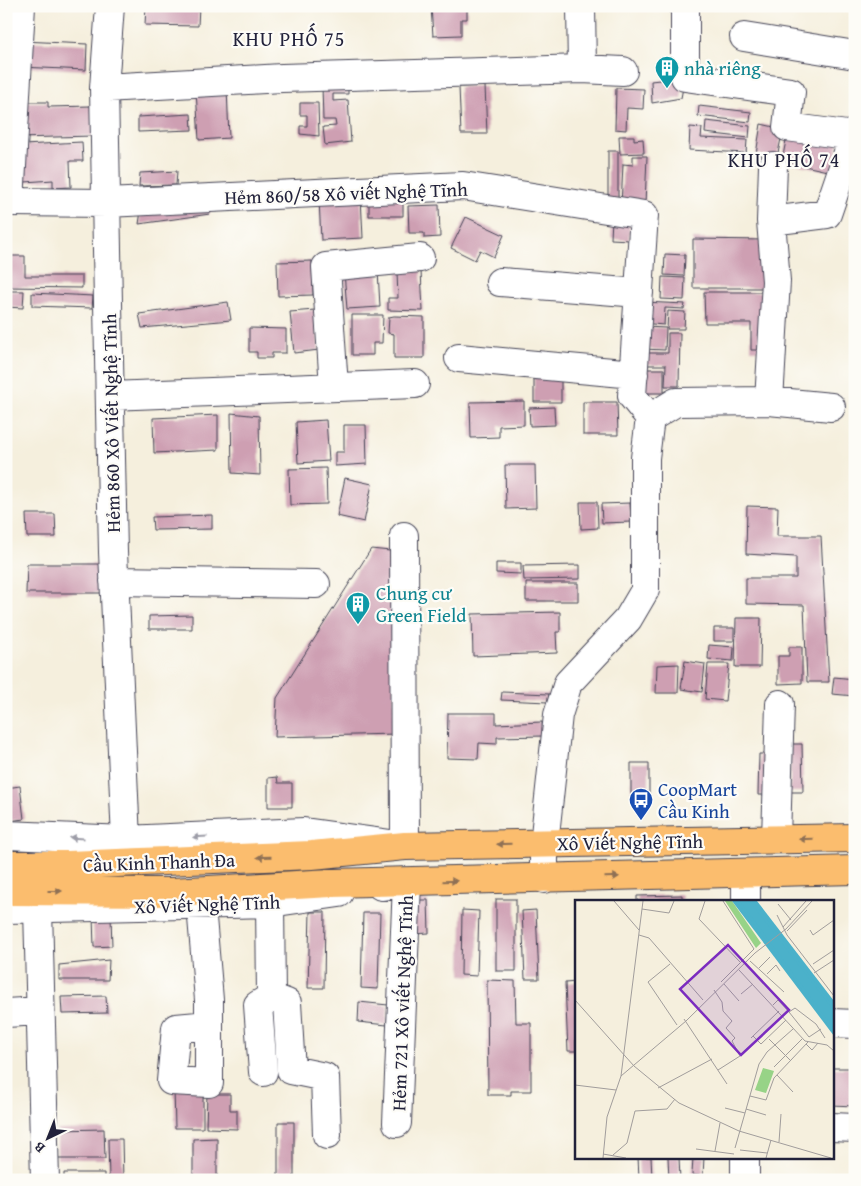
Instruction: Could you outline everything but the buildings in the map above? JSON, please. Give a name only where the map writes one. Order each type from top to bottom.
[{"type":"main road","name":"Xô Viết Nghệ Tĩnh","points":[[312,855],[405,846],[855,838]]},
{"type":"main road","name":"Cầu Kinh Thanh Đa","points":[[6,865],[69,865],[312,855]]},
{"type":"main road","name":"Xô Viết Nghệ Tĩnh","points":[[331,883],[406,883],[855,870]]},
{"type":"main road","name":"Cầu Kinh Thanh Đa","points":[[6,891],[172,892],[331,883]]},
{"type":"street","points":[[20,6],[10,202],[107,203]]},
{"type":"street","name":"Hẻm 860 Xô Viết Nghệ Tĩnh","points":[[110,6],[104,88],[114,581],[126,840]]},
{"type":"street","points":[[581,6],[582,69]]},
{"type":"street","points":[[685,6],[685,77],[791,92],[787,127],[852,146],[827,214],[771,222]]},
{"type":"street","points":[[744,37],[855,55]]},
{"type":"street","points":[[104,88],[282,78],[582,69],[623,71]]},
{"type":"street","points":[[769,402],[776,281],[771,222],[773,166]]},
{"type":"street","name":"Hẻm 860/58 Xô viết Nghệ Tĩnh","points":[[107,203],[463,186],[644,215],[639,293]]},
{"type":"street","points":[[334,387],[326,267],[420,258]]},
{"type":"street","points":[[500,282],[639,293],[632,396],[650,418],[645,458],[645,590],[628,618],[568,683],[558,716],[544,844],[544,879]]},
{"type":"street","points":[[459,358],[634,374]]},
{"type":"street","points":[[110,396],[415,384]]},
{"type":"street","points":[[650,418],[676,402],[769,402],[831,408]]},
{"type":"street","points":[[404,536],[405,846]]},
{"type":"street","points":[[114,581],[316,584]]},
{"type":"street","points":[[776,839],[780,704]]},
{"type":"street","name":"Xô Viết Nghệ Tĩnh","points":[[6,835],[126,840],[304,832],[405,846]]},
{"type":"street","points":[[746,873],[746,900]]},
{"type":"street","name":"Xô Viết Nghệ Tĩnh","points":[[6,909],[270,903],[406,883]]},
{"type":"street","name":"Hẻm 721 Xô viết Nghệ Tĩnh","points":[[397,1123],[406,883]]},
{"type":"street","points":[[270,903],[270,997]]},
{"type":"street","points":[[201,906],[209,1000],[209,1025]]},
{"type":"street","points":[[38,909],[45,1180]]},
{"type":"street","points":[[263,1072],[258,1005],[270,997]]},
{"type":"street","points":[[270,997],[287,1003],[291,1070],[325,1076],[327,1134]]},
{"type":"street","points":[[6,1013],[40,1011]]},
{"type":"street","points":[[834,1023],[855,1024]]},
{"type":"street","points":[[834,1127],[855,1128]]},
{"type":"street","points":[[745,1158],[745,1180]]},
{"type":"place","name":"nhà riêng","points":[[667,89]]},
{"type":"place","name":"Chung cư Green Field","points":[[358,625]]},
{"type":"place","name":"CoopMart Cầu Kinh","points":[[641,821]]},
{"type":"district","name":"KHU PHỐ 75","points":[[289,39]]},
{"type":"district","name":"KHU PHỐ 74","points":[[784,160]]}]
